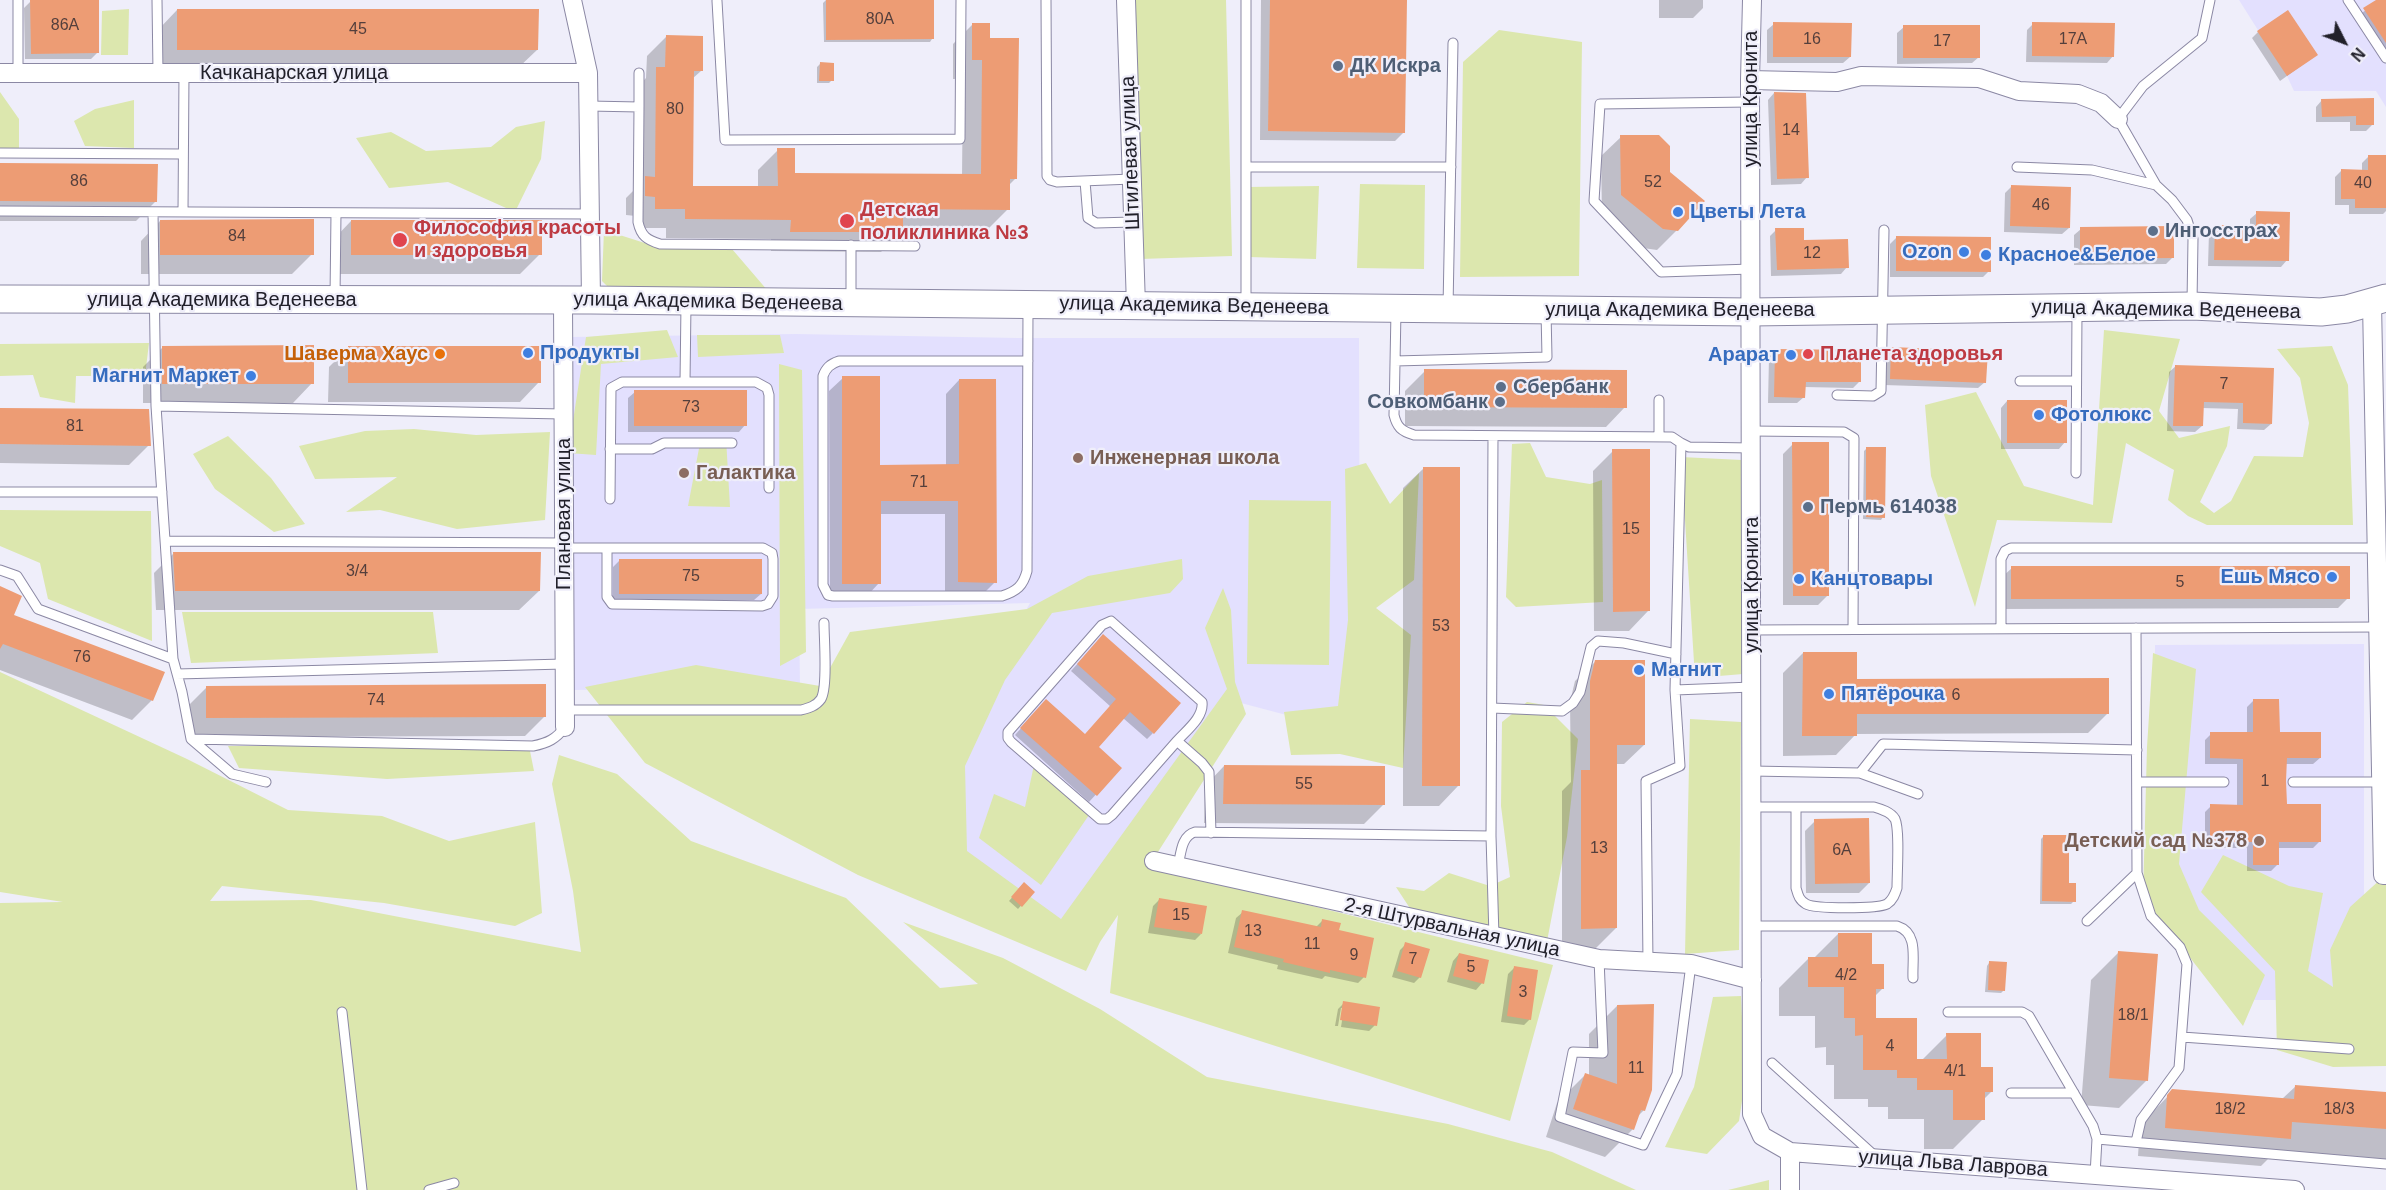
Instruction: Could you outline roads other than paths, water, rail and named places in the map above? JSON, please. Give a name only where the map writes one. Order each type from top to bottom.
[{"type":"street","points":[[572,0],[588,73],[591,300]]},
{"type":"street","name":"Штилевая улица","points":[[1126,0],[1136,306]]},
{"type":"street","name":"улица Кронита","points":[[1752,0],[1750,80],[1752,1114],[1762,1136],[1790,1152]]},
{"type":"street","name":"Качканарская улица","points":[[0,73],[588,73]]},
{"type":"street","points":[[1750,80],[1837,82],[1861,76],[1979,78],[2019,91],[2078,94],[2101,103],[2118,119]]},
{"type":"street","name":"улица Академика Веденеева","points":[[0,299],[591,300],[1751,312],[2192,306],[2321,312],[2348,309],[2379,300]]},
{"type":"street","name":"Плановая улица","points":[[563,300],[565,718]]},
{"type":"street","points":[[2379,300],[2382,782],[2385,875]]},
{"type":"street","name":"2-я Штурвальная улица","points":[[1154,861],[1494,938],[1599,959],[1690,964],[1752,980]]},
{"type":"street","points":[[1790,1152],[1790,1190]]},
{"type":"street","name":"улица Льва Лаврова","points":[[1790,1152],[2295,1190]]},
{"type":"lane","points":[[18,0],[18,73]]},
{"type":"lane","points":[[157,0],[158,73]]},
{"type":"lane","points":[[717,1],[725,140],[960,140],[961,0]]},
{"type":"lane","points":[[1046,0],[1047,176],[1050,180],[1057,182],[1132,179]]},
{"type":"lane","points":[[1246,0],[1246,307]]},
{"type":"lane","points":[[2192,306],[2193,239],[2187,220],[2172,200],[2156,185],[2118,119],[2143,86],[2202,38],[2210,0]]},
{"type":"lane","points":[[2348,0],[2386,58]]},
{"type":"lane","points":[[1448,309],[1453,43]]},
{"type":"lane","points":[[183,212],[184,73]]},
{"type":"lane","points":[[639,73],[638,222],[640,232],[648,241],[660,244],[915,246]]},
{"type":"lane","points":[[1750,102],[1600,104],[1594,201],[1661,272],[1751,269]]},
{"type":"lane","points":[[588,106],[639,106]]},
{"type":"lane","points":[[0,153],[183,154]]},
{"type":"lane","points":[[1246,167],[1450,167]]},
{"type":"lane","points":[[2017,167],[2092,170],[2156,185]]},
{"type":"lane","points":[[1085,181],[1088,218],[1096,223],[1133,222]]},
{"type":"lane","points":[[0,211],[590,214]]},
{"type":"lane","points":[[153,212],[156,406],[172,660],[191,739],[232,774],[266,782]]},
{"type":"lane","points":[[335,300],[336,213]]},
{"type":"lane","points":[[1837,395],[1872,396],[1881,391],[1884,231]]},
{"type":"lane","points":[[850,303],[851,245]]},
{"type":"lane","points":[[685,382],[686,301]]},
{"type":"lane","points":[[1028,305],[1028,361],[1027,571],[1024,582],[1016,591],[1002,596],[833,596],[828,594],[823,585],[823,388],[825,370],[832,363],[839,361],[1028,361]]},
{"type":"lane","points":[[2076,473],[2077,307]]},
{"type":"lane","points":[[1396,308],[1394,415],[1397,425],[1403,432],[1414,435],[1672,437],[1689,447],[1844,432],[1854,438],[1853,629]]},
{"type":"lane","points":[[1395,361],[1547,357],[1546,310]]},
{"type":"lane","points":[[2020,381],[2076,381]]},
{"type":"lane","points":[[610,500],[610,395],[611,388],[616,384],[756,382],[767,388],[769,395],[769,488]]},
{"type":"lane","points":[[1659,400],[1659,437]]},
{"type":"lane","points":[[156,406],[563,414]]},
{"type":"lane","points":[[1493,435],[1491,836],[1494,938]]},
{"type":"lane","points":[[610,449],[652,449],[664,443],[732,443]]},
{"type":"lane","points":[[1648,963],[1646,781],[1680,766],[1675,690],[1681,443]]},
{"type":"lane","points":[[0,492],[162,492]]},
{"type":"lane","points":[[165,541],[768,549],[773,559],[773,596],[768,604],[762,606],[612,604],[608,597],[607,548]]},
{"type":"lane","points":[[2001,629],[2001,559],[2005,551],[2011,548],[2381,554]]},
{"type":"lane","points":[[0,570],[17,576],[38,609],[172,660]]},
{"type":"lane","points":[[1752,630],[2136,628],[2381,617]]},
{"type":"lane","points":[[1111,621],[1202,702],[1203,709],[1198,717],[1177,741],[1112,815],[1107,819],[1100,819],[1011,742],[1008,732],[1102,625],[1111,621]]},
{"type":"lane","points":[[191,739],[533,746],[546,744],[558,737],[565,718],[801,710],[813,706],[821,698],[824,688],[824,623]]},
{"type":"lane","points":[[2136,628],[2137,873],[2151,916],[2180,947],[2187,964],[2179,1068],[2142,1120],[2136,1142]]},
{"type":"lane","points":[[1492,708],[1562,711],[1573,703],[1580,692],[1591,647],[1598,641],[1624,643],[1676,654]]},
{"type":"lane","points":[[177,674],[564,664]]},
{"type":"lane","points":[[1675,690],[1752,687]]},
{"type":"lane","points":[[1177,741],[1209,772],[1211,832]]},
{"type":"lane","points":[[1860,773],[1883,744],[2137,750]]},
{"type":"lane","points":[[1752,771],[1860,773],[1918,794]]},
{"type":"lane","points":[[2137,782],[2224,782]]},
{"type":"lane","points":[[2293,782],[2382,782]]},
{"type":"lane","points":[[1752,807],[1796,807],[1874,807],[1885,811],[1894,818],[1897,830],[1897,888],[1887,904],[1816,906],[1806,904],[1799,897],[1796,888],[1796,807]]},
{"type":"lane","points":[[1178,866],[1187,837],[1195,832],[1491,836]]},
{"type":"lane","points":[[2087,921],[2137,873]]},
{"type":"lane","points":[[1752,926],[1897,926],[1909,933],[1912,941],[1913,978]]},
{"type":"lane","points":[[1599,959],[1603,1053],[1573,1052],[1560,1117],[1643,1145],[1677,1074],[1690,964]]},
{"type":"lane","points":[[342,1012],[362,1190]]},
{"type":"lane","points":[[1947,1012],[2022,1012],[2029,1016],[2093,1126],[2097,1139],[2095,1175]]},
{"type":"lane","points":[[2182,1036],[2349,1049]]},
{"type":"lane","points":[[1772,1063],[1878,1159]]},
{"type":"lane","points":[[2011,1093],[2074,1093]]},
{"type":"lane","points":[[2097,1139],[2386,1164]]},
{"type":"lane","points":[[429,1190],[454,1183]]},
{"type":"place","name":"ДК Искра","points":[[1338,66]]},
{"type":"place","name":"Цветы Лета","points":[[1678,212]]},
{"type":"place","name":"Детская поликлиника №3","points":[[847,221]]},
{"type":"place","name":"Ингосстрах","points":[[2153,231]]},
{"type":"place","name":"Философия красоты и здоровья","points":[[400,240]]},
{"type":"place","name":"Ozon","points":[[1964,252]]},
{"type":"place","name":"Красное&Белое","points":[[1986,255]]},
{"type":"place","name":"Продукты","points":[[528,353]]},
{"type":"place","name":"Шаверма Хаус","points":[[440,354]]},
{"type":"place","name":"Планета здоровья","points":[[1808,354]]},
{"type":"place","name":"Арарат","points":[[1791,355]]},
{"type":"place","name":"Магнит Маркет","points":[[251,376]]},
{"type":"place","name":"Сбербанк","points":[[1501,387]]},
{"type":"place","name":"Совкомбанк","points":[[1500,402]]},
{"type":"place","name":"Фотолюкс","points":[[2039,415]]},
{"type":"place","name":"Инженерная школа","points":[[1078,458]]},
{"type":"place","name":"Галактика","points":[[684,473]]},
{"type":"place","name":"Пермь 614038","points":[[1808,507]]},
{"type":"place","name":"Ешь Мясо","points":[[2332,577]]},
{"type":"place","name":"Канцтовары","points":[[1799,579]]},
{"type":"place","name":"Магнит","points":[[1639,670]]},
{"type":"place","name":"Пятёрочка","points":[[1829,694]]},
{"type":"place","name":"Детский сад №378","points":[[2259,841]]}]
